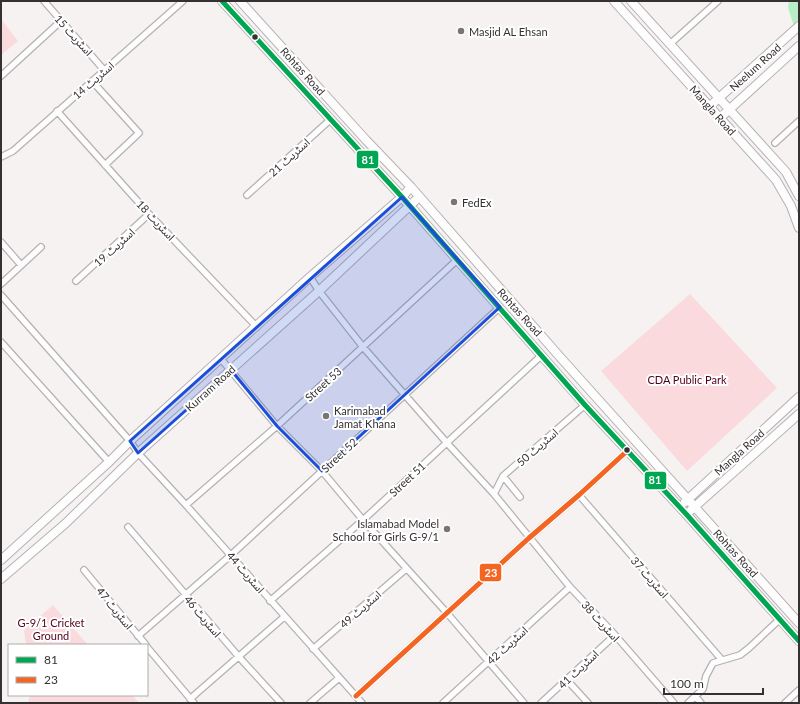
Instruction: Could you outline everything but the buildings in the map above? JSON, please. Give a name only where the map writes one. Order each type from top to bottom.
[{"type":"main road","name":"Rohtas Road","points":[[222,1],[402,197],[585,405],[680,507],[799,641]]},
{"type":"main road","name":"Rohtas Road","points":[[240,1],[411,187],[537,331],[799,623]]},
{"type":"main road","name":"Mangla Road","points":[[614,1],[776,180],[790,206],[799,228]]},
{"type":"main road","name":"Mangla Road","points":[[631,1],[786,172],[799,196]]},
{"type":"main road","name":"Neelum Road","points":[[710,106],[799,26]]},
{"type":"main road","name":"Neelum Road","points":[[720,118],[799,46]]},
{"type":"main road","name":"Kurram Road","points":[[1,560],[310,277],[402,197],[411,187]]},
{"type":"main road","name":"Kurram Road","points":[[1,580],[66,523],[138,453],[319,291],[419,197]]},
{"type":"main road","points":[[528,340],[537,331]]},
{"type":"main road","name":"Mangla Road","points":[[680,507],[799,398]]},
{"type":"main road","name":"Mangla Road","points":[[687,515],[694,506],[799,414]]},
{"type":"street","name":"اسٹریٹ 15","points":[[44,1],[104,70]]},
{"type":"street","name":"اسٹریٹ 14","points":[[1,157],[13,151],[183,1]]},
{"type":"street","points":[[670,44],[718,1]]},
{"type":"street","points":[[1,76],[61,21]]},
{"type":"street","points":[[92,81],[139,133],[105,165]]},
{"type":"street","name":"اسٹریٹ 18","points":[[57,111],[150,214],[257,327]]},
{"type":"street","name":"اسٹریٹ 21","points":[[247,195],[331,119]]},
{"type":"street","points":[[775,143],[799,121]]},
{"type":"street","name":"اسٹریٹ 19","points":[[77,280],[150,214]]},
{"type":"street","points":[[1,242],[21,265]]},
{"type":"street","points":[[1,284],[41,248]]},
{"type":"street","name":"Street 53","points":[[186,505],[277,426],[457,260]]},
{"type":"street","name":"اسٹریٹ 38","points":[[310,277],[319,291],[363,347],[446,443],[494,494],[570,587],[615,635],[674,703]]},
{"type":"street","name":"اسٹریٹ 44","points":[[1,295],[130,441],[138,453],[362,703]]},
{"type":"street","name":"Street 52","points":[[138,636],[186,595],[500,307]]},
{"type":"street","points":[[1,342],[109,462]]},
{"type":"street","name":"Street 51","points":[[270,601],[363,520],[542,356]]},
{"type":"street","points":[[221,359],[277,426],[322,471],[363,520],[447,613],[524,703]]},
{"type":"street","name":"اسٹریٹ 50","points":[[494,494],[503,476],[585,405]]},
{"type":"street","points":[[356,696],[627,451]]},
{"type":"street","points":[[503,476],[520,497]]},
{"type":"street","name":"اسٹریٹ 37","points":[[579,495],[722,660]]},
{"type":"street","name":"اسٹریٹ 46","points":[[128,527],[238,657],[281,703]]},
{"type":"street","name":"اسٹریٹ 49","points":[[313,649],[406,569]]},
{"type":"street","name":"اسٹریٹ 47","points":[[84,570],[144,644]]},
{"type":"street","name":"اسٹریٹ 42","points":[[443,703],[570,587]]},
{"type":"street","points":[[192,701],[238,657],[284,617]]},
{"type":"street","points":[[688,703],[703,689],[709,669],[713,663],[740,655],[780,619]]},
{"type":"street","name":"اسٹریٹ 41","points":[[541,703],[615,635]]},
{"type":"street","name":"اسٹریٹ 47","points":[[148,648],[192,701]]},
{"type":"street","points":[[310,703],[339,678]]},
{"type":"street","points":[[567,680],[588,703]]},
{"type":"street","points":[[785,703],[799,690]]},
{"type":"street","points":[[696,697],[701,703]]},
{"type":"highlighted area","points":[[402,197],[500,307],[322,471],[277,426],[231,370],[138,453],[130,441]]},
{"type":"green space","points":[[1,19],[18,41],[1,55]]},
{"type":"green space","name":"CDA Public Park","points":[[690,294],[777,388],[687,471],[601,371]]},
{"type":"green space","name":"G-9/1 Cricket Ground","points":[[53,605],[87,644],[26,644],[24,630]]},
{"type":"green space","points":[[30,696],[133,696],[139,703],[28,703]]},
{"type":"waterway","points":[[795,1],[794,7],[799,22]]},
{"type":"transit line","name":"81","points":[[222,1],[402,197],[585,405],[687,515],[799,641]]},
{"type":"transit line","name":"23","points":[[356,696],[627,451]]},
{"type":"place","name":"Masjid AL Ehsan","points":[[461,31]]},
{"type":"place","name":"FedEx","points":[[454,202]]},
{"type":"place","name":"Karimabad Jamat Khana","points":[[326,416]]},
{"type":"place","name":"Islamabad Model School for Girls G-9/1","points":[[447,529]]}]
